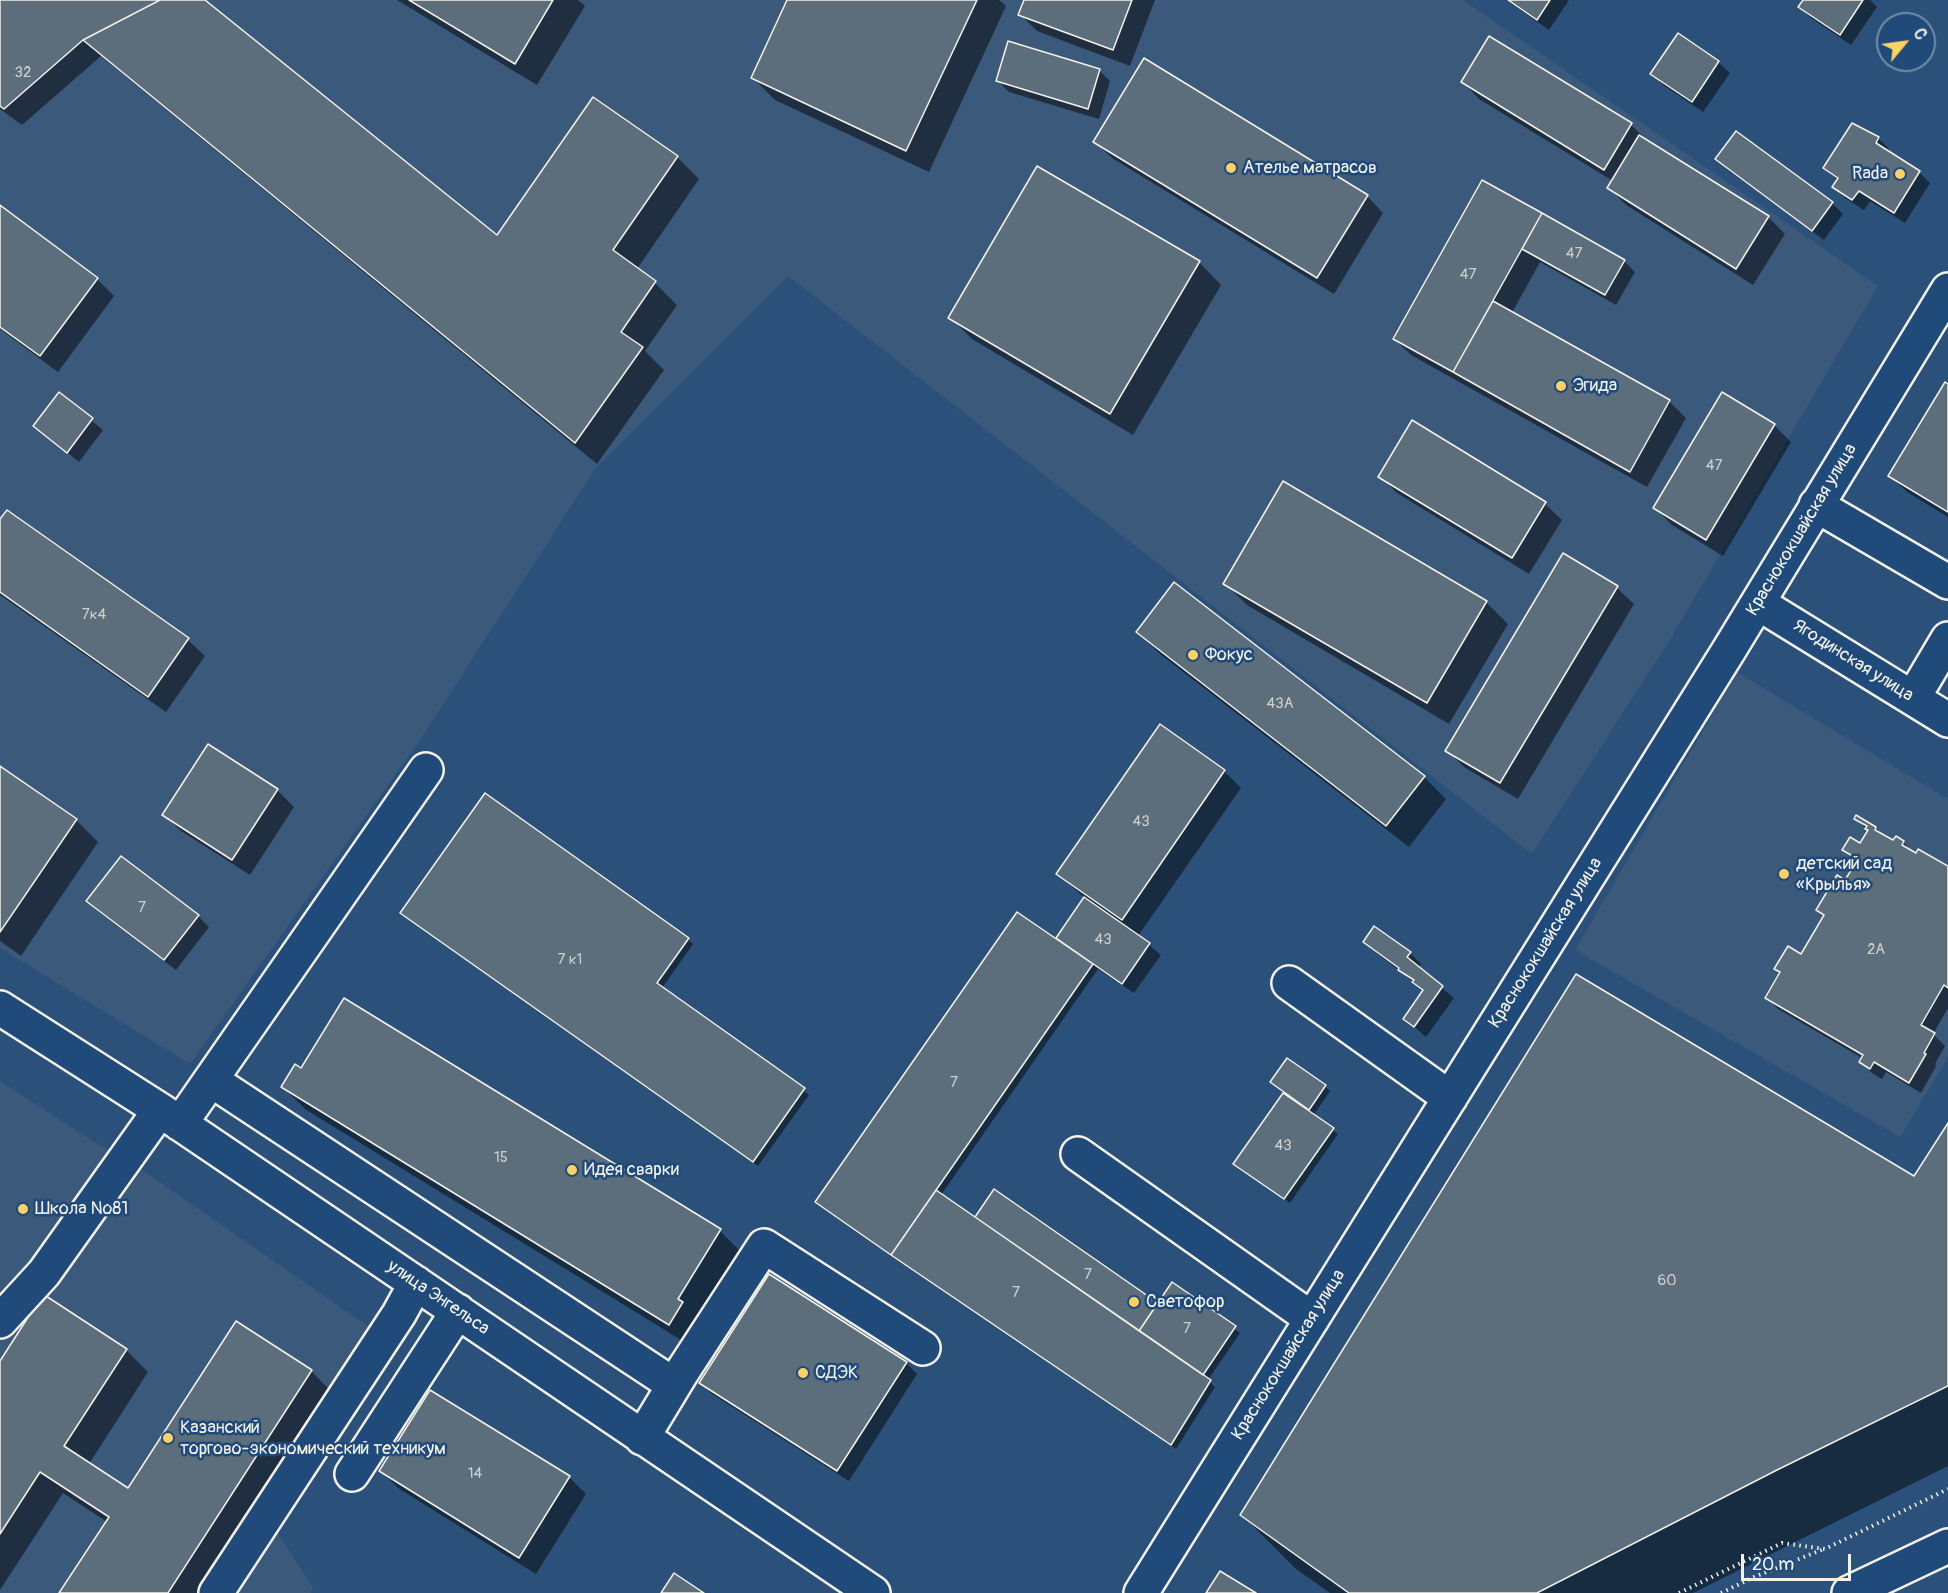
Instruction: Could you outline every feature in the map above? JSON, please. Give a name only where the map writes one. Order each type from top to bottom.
[{"type":"street","name":"Краснококшайская улица","points":[[1141,1593],[1758,603],[1948,290]]},
{"type":"street","points":[[1816,505],[1948,582]]},
{"type":"street","name":"Ягодинская улица","points":[[1758,603],[1948,720]]},
{"type":"street","points":[[1913,698],[1948,639]]},
{"type":"street","points":[[0,1322],[44,1273],[170,1117],[211,1080],[426,770]]},
{"type":"street","points":[[1288,983],[1450,1098]]},
{"type":"street","name":"улица Энгельса","points":[[0,1008],[170,1117],[873,1593]]},
{"type":"street","points":[[211,1080],[674,1385]]},
{"type":"street","points":[[1078,1154],[1312,1319]]},
{"type":"street","points":[[642,1438],[764,1246],[922,1348]]},
{"type":"street","points":[[216,1593],[399,1314],[416,1283]]},
{"type":"street","points":[[352,1474],[458,1311]]},
{"type":"street","points":[[1849,1593],[1948,1546]]},
{"type":"path","points":[[1721,1593],[1754,1577],[1825,1549],[1948,1489]]},
{"type":"path","points":[[1679,1593],[1782,1544],[1825,1549]]},
{"type":"shaded area","points":[[0,0],[1463,0],[1878,286],[1671,638],[1532,854],[788,276],[596,468],[420,740],[190,1064],[0,948]]},
{"type":"shaded area","name":"детский сад «Крылья»","points":[[1737,672],[1948,799],[1948,1057],[1900,1137],[1575,950]]},
{"type":"shaded area","name":"Казанский торгово-экономический техникум","points":[[0,1081],[91,1140],[125,1158],[398,1347],[275,1528],[313,1588],[311,1593],[0,1593]]},
{"type":"building","points":[[0,0],[160,0],[83,40],[4,109],[0,106]]},
{"type":"building","points":[[160,0],[205,0],[497,235],[593,97],[678,156],[613,250],[656,281],[621,332],[643,347],[575,443],[83,40]]},
{"type":"building","points":[[409,0],[553,0],[515,64]]},
{"type":"building","points":[[787,0],[977,0],[906,151],[751,78]]},
{"type":"building","points":[[1024,0],[1132,0],[1113,50],[1018,15]]},
{"type":"building","points":[[1508,0],[1550,0],[1537,20]]},
{"type":"building","points":[[1803,0],[1863,0],[1840,35],[1798,7]]},
{"type":"building","points":[[1678,33],[1719,61],[1692,102],[1650,74]]},
{"type":"building","points":[[1489,36],[1632,123],[1604,170],[1461,82]]},
{"type":"building","points":[[1008,41],[1100,69],[1088,109],[996,81]]},
{"type":"building","name":"Ателье матрасов","points":[[1144,58],[1368,195],[1317,278],[1093,142]]},
{"type":"building","points":[[1852,123],[1879,137],[1876,143],[1920,171],[1894,213],[1859,191],[1852,200],[1832,187],[1838,178],[1823,168]]},
{"type":"building","points":[[1736,131],[1833,202],[1812,231],[1715,159]]},
{"type":"building","points":[[1639,135],[1769,216],[1736,269],[1607,188]]},
{"type":"building","points":[[1037,166],[1200,261],[1110,414],[948,318]]},
{"type":"building","points":[[1482,180],[1542,213],[1453,372],[1393,339]]},
{"type":"building","points":[[0,205],[98,278],[40,356],[0,327]]},
{"type":"building","points":[[1542,213],[1625,260],[1605,295],[1522,249]]},
{"type":"building","name":"Эгида","points":[[1493,301],[1670,400],[1630,472],[1453,372]]},
{"type":"building","points":[[1945,382],[1948,384],[1948,512],[1888,476]]},
{"type":"building","points":[[59,392],[93,418],[67,453],[33,426]]},
{"type":"building","points":[[1722,392],[1775,424],[1706,540],[1653,508]]},
{"type":"building","points":[[1412,420],[1546,502],[1512,558],[1378,477]]},
{"type":"building","points":[[1283,481],[1487,601],[1427,703],[1223,584]]},
{"type":"building","points":[[7,510],[189,638],[148,697],[0,592],[0,519]]},
{"type":"building","points":[[1563,553],[1618,586],[1500,783],[1445,751]]},
{"type":"building","points":[[1174,582],[1425,776],[1386,826],[1136,632]]},
{"type":"building","points":[[1160,724],[1225,770],[1122,920],[1056,874]]},
{"type":"building","points":[[208,744],[278,789],[232,860],[162,815]]},
{"type":"building","points":[[0,766],[77,819],[0,932]]},
{"type":"building","points":[[485,793],[689,938],[657,983],[805,1088],[753,1162],[400,913]]},
{"type":"building","points":[[1856,815],[1893,840],[1896,836],[1904,841],[1902,845],[1916,853],[1918,849],[1948,866],[1948,988],[1944,985],[1921,1025],[1935,1033],[1909,1083],[1874,1062],[1870,1069],[1859,1062],[1863,1055],[1765,998],[1780,972],[1774,969],[1788,946],[1801,954],[1824,915],[1816,910],[1837,875],[1845,880],[1858,859],[1842,850],[1850,837],[1860,843],[1868,830],[1865,829],[1867,826],[1854,819]]},
{"type":"building","points":[[121,856],[199,915],[164,960],[86,901]]},
{"type":"building","points":[[1084,897],[1150,943],[1122,984],[1056,938]]},
{"type":"building","points":[[1017,912],[1093,964],[891,1255],[815,1202]]},
{"type":"building","points":[[1374,926],[1411,952],[1407,957],[1443,986],[1414,1027],[1403,1019],[1423,990],[1412,982],[1414,980],[1398,970],[1399,968],[1363,942]]},
{"type":"building","points":[[1576,974],[1914,1176],[1948,1123],[1948,1386],[1777,1470],[1537,1593],[1349,1593],[1240,1515]]},
{"type":"building","points":[[344,998],[721,1229],[678,1299],[683,1302],[669,1325],[281,1087],[295,1064],[301,1068]]},
{"type":"building","points":[[1287,1058],[1326,1085],[1309,1110],[1270,1082]]},
{"type":"building","points":[[1283,1093],[1334,1128],[1284,1199],[1233,1164]]},
{"type":"building","points":[[994,1189],[1158,1303],[1139,1331],[975,1217]]},
{"type":"building","points":[[936,1190],[1211,1380],[1171,1445],[891,1255]]},
{"type":"building","name":"СДЭК","points":[[769,1274],[907,1362],[837,1471],[699,1383]]},
{"type":"building","points":[[1172,1282],[1236,1326],[1203,1375],[1139,1331]]},
{"type":"building","points":[[43,1294],[127,1349],[64,1446],[128,1488],[236,1321],[312,1370],[168,1593],[59,1593],[109,1517],[40,1472],[0,1534],[0,1361]]},
{"type":"building","points":[[430,1390],[570,1476],[519,1558],[379,1471]]},
{"type":"building","points":[[1220,1571],[1256,1593],[1206,1593]]},
{"type":"building","points":[[674,1573],[704,1593],[661,1593]]},
{"type":"place","name":"Ателье матрасов","points":[[1231,168]]},
{"type":"place","name":"Rada","points":[[1900,174]]},
{"type":"place","name":"Эгида","points":[[1561,386]]},
{"type":"place","name":"Фокус","points":[[1193,655]]},
{"type":"place","name":"детский сад «Крылья»","points":[[1784,874]]},
{"type":"place","name":"Идея сварки","points":[[572,1170]]},
{"type":"place","name":"Школа №81","points":[[23,1209]]},
{"type":"place","name":"Светофор","points":[[1134,1302]]},
{"type":"place","name":"СДЭК","points":[[803,1373]]},
{"type":"place","name":"Казанский торгово-экономический техникум","points":[[168,1438]]}]
